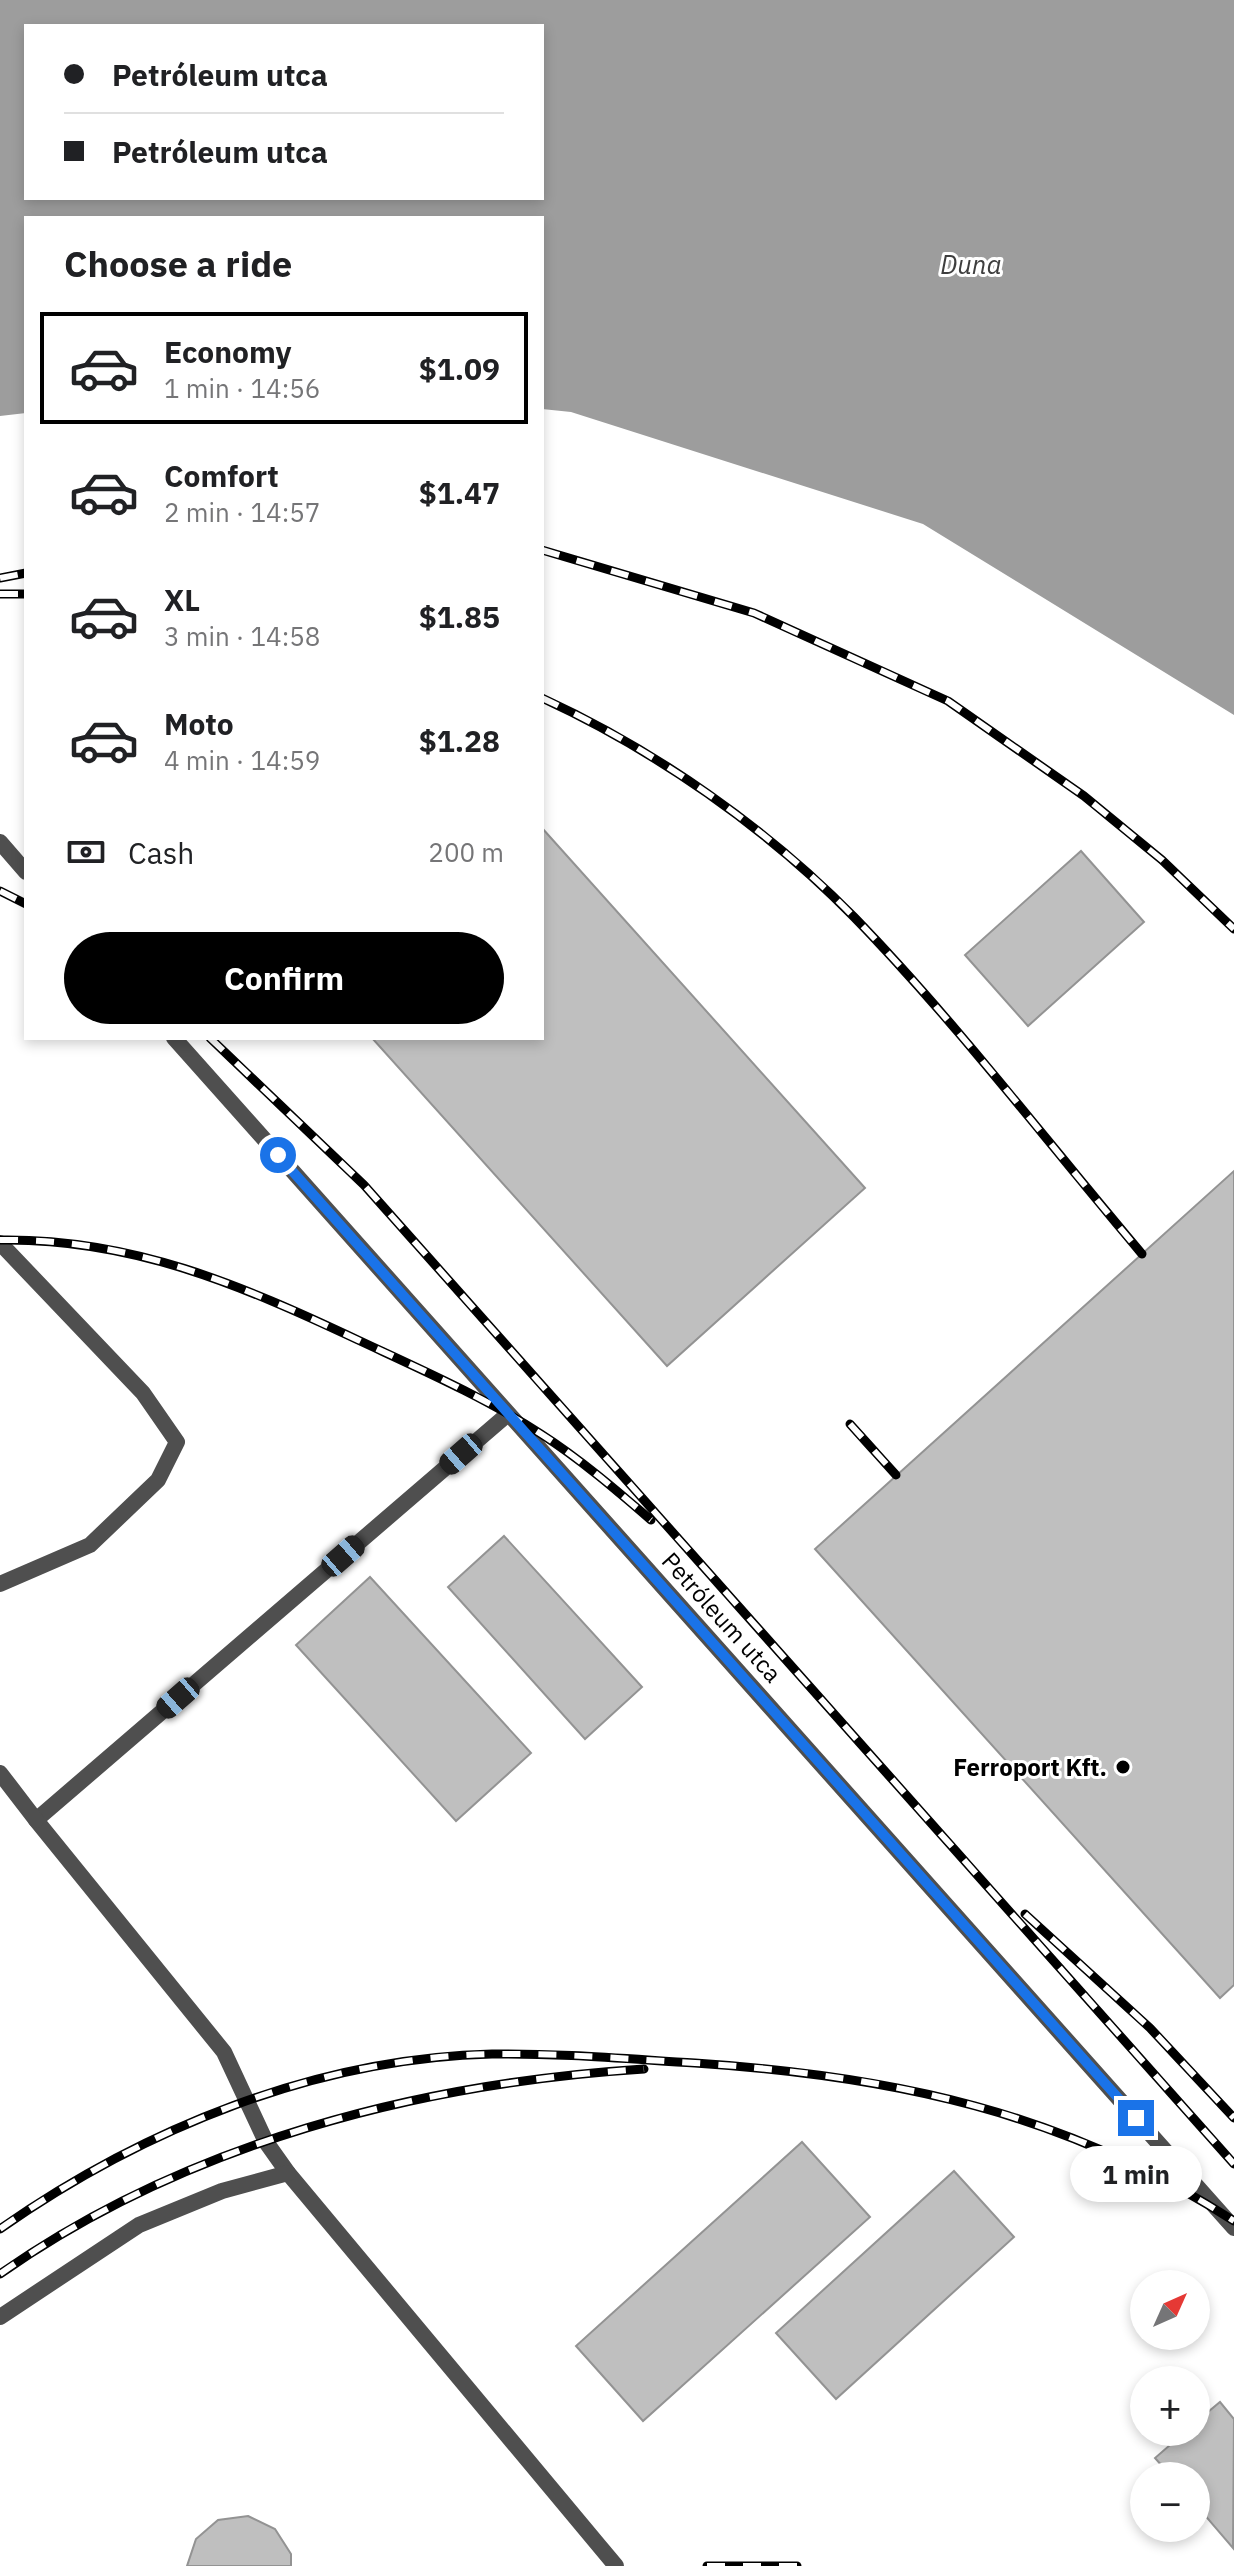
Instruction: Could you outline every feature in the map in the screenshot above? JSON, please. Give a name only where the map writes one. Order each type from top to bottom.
[{"type":"street","points":[[0,842],[24,870]]},
{"type":"street","name":"Petróleum utca","points":[[176,1040],[1234,2228]]},
{"type":"street","points":[[0,1243],[143,1393],[177,1442],[158,1480],[90,1545],[0,1584]]},
{"type":"street","points":[[36,1820],[508,1414]]},
{"type":"street","points":[[0,1773],[210,2033],[240,2082],[266,2142],[288,2173],[616,2566]]},
{"type":"street","points":[[0,2317],[139,2225],[222,2191],[288,2173]]},
{"type":"water","name":"Duna","points":[[0,0],[1234,0],[1234,715],[923,524],[571,412],[544,409],[544,216],[24,216],[24,413],[0,416]]},
{"type":"building","points":[[544,830],[865,1188],[667,1366],[374,1040],[544,1040]]},
{"type":"building","points":[[1081,851],[1144,922],[1028,1026],[965,955]]},
{"type":"building","name":"Ferroport Kft.","points":[[1234,1171],[1234,1985],[1220,1998],[815,1549]]},
{"type":"building","points":[[504,1536],[642,1687],[585,1739],[448,1587]]},
{"type":"building","points":[[370,1577],[531,1753],[456,1821],[296,1645]]},
{"type":"building","points":[[802,2142],[870,2217],[643,2421],[576,2346]]},
{"type":"building","points":[[954,2171],[1014,2237],[836,2399],[776,2333]]},
{"type":"building","points":[[1220,2402],[1234,2419],[1233,2548],[1210,2521],[1210,2462],[1159,2462],[1155,2458],[1169,2446],[1210,2446],[1210,2410]]},
{"type":"building","points":[[248,2516],[275,2529],[291,2554],[291,2566],[187,2566],[196,2539],[218,2520]]},
{"type":"railway","points":[[544,551],[754,613],[948,701],[1084,796],[1162,860],[1234,929]]},
{"type":"railway","points":[[0,578],[24,573]]},
{"type":"railway","points":[[0,594],[24,594]]},
{"type":"railway","points":[[544,699],[626,742],[708,794],[747,822],[820,884],[928,998],[1142,1254]]},
{"type":"railway","points":[[0,891],[24,903]]},
{"type":"railway","points":[[212,1040],[364,1185],[1234,2164]]},
{"type":"railway","points":[[0,1240],[48,1241],[140,1256],[271,1301],[428,1373],[519,1421],[583,1464],[651,1520]]},
{"type":"railway","points":[[850,1424],[896,1475]]},
{"type":"railway","points":[[1025,1914],[1150,2028],[1234,2118]]},
{"type":"railway","points":[[0,2229],[112,2160],[234,2106],[297,2085],[361,2069],[426,2059],[492,2054],[543,2054],[768,2069],[908,2090],[975,2106],[1106,2152],[1170,2183],[1234,2221]]},
{"type":"railway","points":[[0,2274],[72,2228],[148,2189],[227,2155],[308,2128],[391,2105],[475,2089],[559,2076],[644,2069]]},
{"type":"railway","points":[[707,2566],[797,2566]]},
{"type":"place","name":"Ferroport Kft.","points":[[1123,1767]]},
{"type":"route","points":[[278,1155],[1136,2118]]}]
